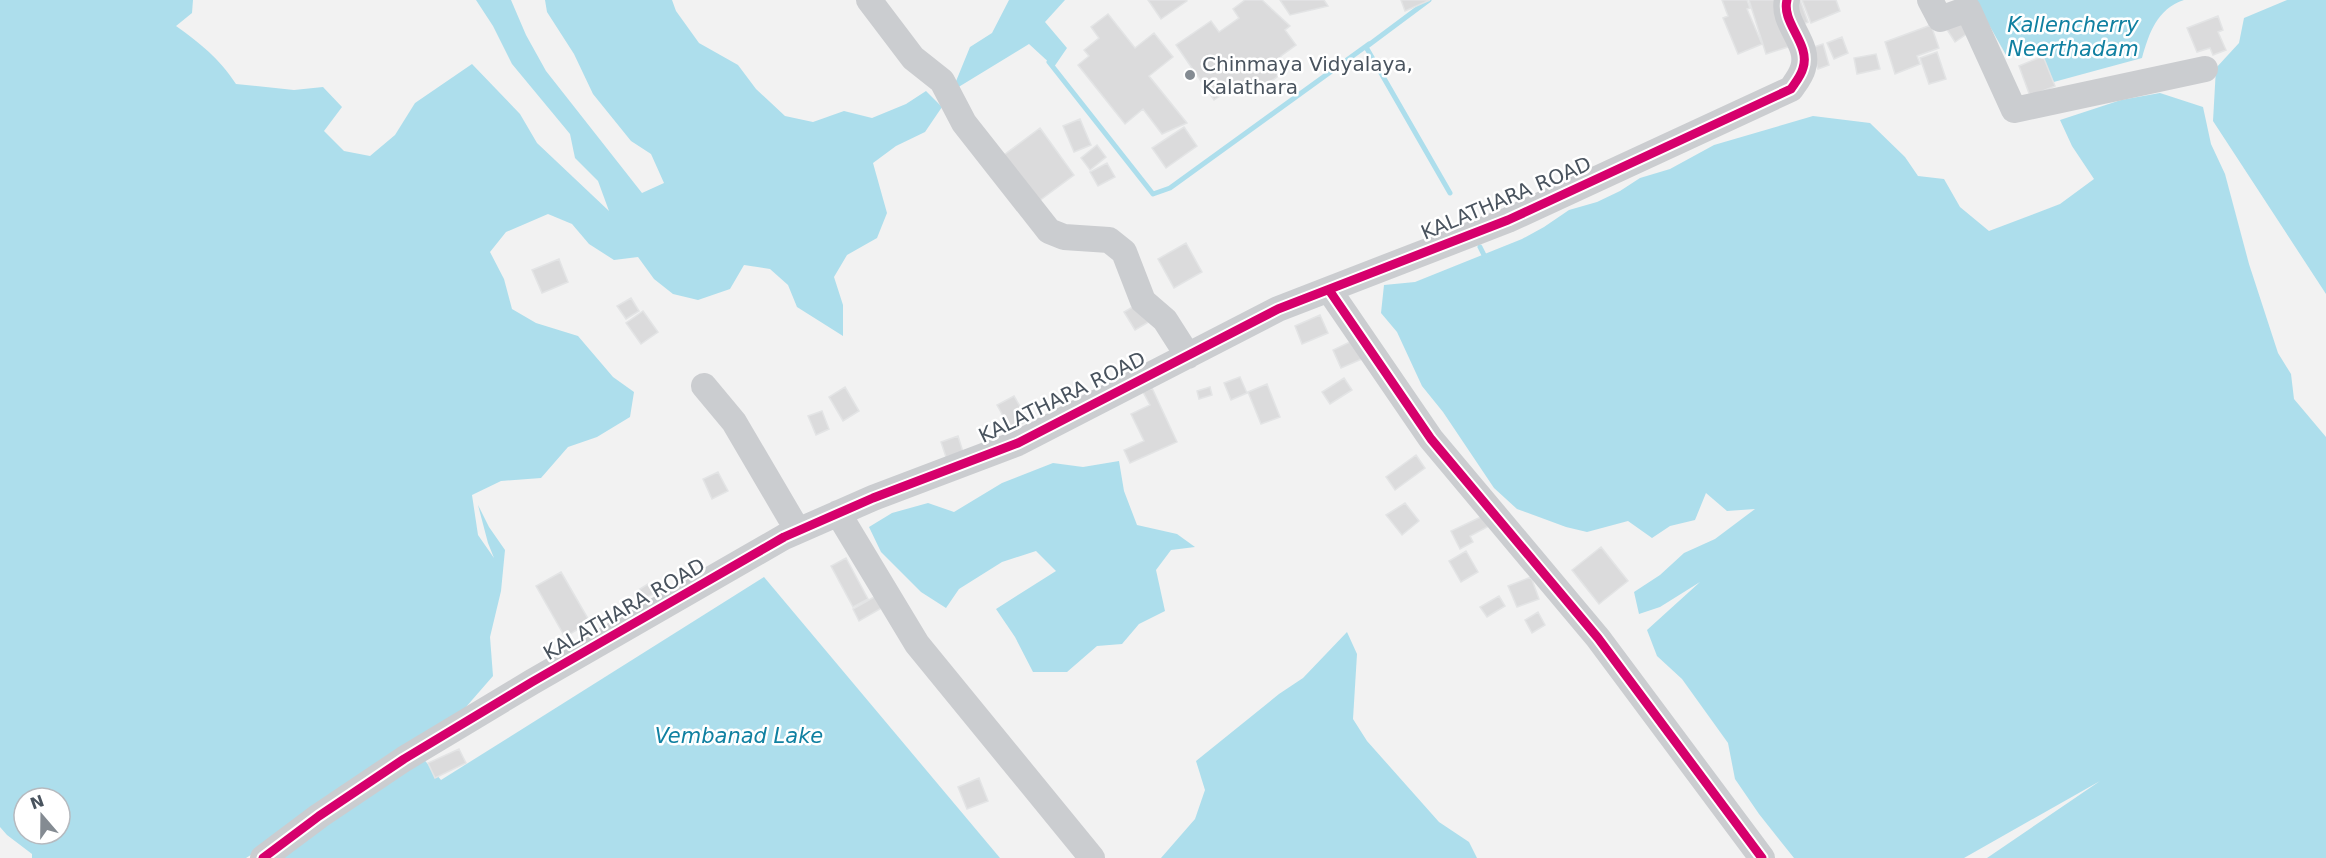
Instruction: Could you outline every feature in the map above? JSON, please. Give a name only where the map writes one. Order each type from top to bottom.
[{"type":"street","points":[[869,0],[913,58],[942,81],[964,123],[1049,231],[1064,237],[1109,240],[1124,252],[1143,301],[1165,320],[1188,356]]},
{"type":"street","name":"KALATHARA ROAD","points":[[262,858],[319,816],[405,759],[532,682],[784,537],[838,513],[1018,442],[1278,309],[1508,220],[1791,89],[1804,65],[1803,48],[1788,16],[1786,3],[1788,0]]},
{"type":"street","points":[[1930,0],[1940,19],[1968,9],[2014,110],[2205,69]]},
{"type":"street","points":[[1329,290],[1431,439],[1598,638],[1762,858]]},
{"type":"street","points":[[704,386],[734,422],[798,531]]},
{"type":"street","points":[[838,513],[917,644],[1092,858]]},
{"type":"water","name":"Vembanad Lake","points":[[0,0],[193,0],[192,13],[176,26],[209,52],[236,84],[294,90],[323,87],[342,107],[324,131],[344,151],[370,156],[395,135],[415,103],[472,64],[520,114],[537,143],[609,211],[598,181],[575,158],[570,134],[512,64],[493,26],[476,0],[511,0],[526,35],[546,71],[642,193],[664,183],[651,154],[631,141],[593,94],[574,54],[547,12],[545,0],[672,0],[676,11],[699,43],[738,65],[756,89],[785,116],[813,122],[844,111],[872,118],[906,104],[926,91],[942,107],[925,132],[896,146],[873,163],[887,213],[877,238],[847,255],[834,277],[843,305],[843,336],[797,307],[788,285],[770,269],[744,265],[730,289],[698,300],[673,294],[654,279],[638,257],[614,260],[589,244],[572,224],[548,214],[506,232],[490,252],[504,279],[512,309],[536,323],[578,336],[613,377],[634,392],[630,417],[597,437],[568,447],[541,478],[501,481],[472,495],[478,535],[494,558],[478,505],[489,527],[505,550],[501,591],[490,637],[493,676],[459,715],[412,745],[441,780],[764,577],[1000,858],[277,858],[270,843],[246,858],[32,858],[32,854],[21,846],[72,846],[72,786],[12,786],[12,839],[0,827]]},
{"type":"water","points":[[1009,0],[1065,0],[1045,22],[1067,48],[1054,67],[1029,44],[952,91],[970,47],[992,33]]},
{"type":"water","name":"Kallencherry Neerthadam","points":[[1975,0],[2184,0],[2167,9],[2161,16],[2151,31],[2142,58],[2050,83],[2035,45],[2006,55]]},
{"type":"water","points":[[2287,0],[2326,0],[2326,294],[2213,121],[2216,68],[2239,43],[2244,18]]},
{"type":"water","points":[[2160,93],[2203,107],[2211,144],[2225,174],[2249,264],[2278,353],[2291,374],[2294,399],[2326,437],[2326,858],[1987,858],[2100,781],[1964,858],[1794,858],[1735,779],[1728,743],[1682,679],[1657,656],[1647,630],[1700,582],[1660,607],[1639,614],[1634,592],[1660,575],[1684,553],[1715,539],[1755,509],[1727,511],[1706,493],[1695,520],[1670,526],[1652,538],[1628,521],[1587,532],[1566,527],[1517,509],[1494,488],[1443,412],[1422,386],[1397,332],[1381,313],[1384,285],[1415,282],[1522,239],[1569,210],[1597,202],[1640,178],[1670,169],[1714,145],[1813,116],[1870,123],[1905,157],[1918,176],[1944,179],[1960,207],[1989,231],[2060,204],[2094,179],[2072,146],[2060,120],[2121,100]]},
{"type":"water","points":[[1119,461],[1124,491],[1137,525],[1177,534],[1195,547],[1171,550],[1156,570],[1165,611],[1139,624],[1122,644],[1097,646],[1067,672],[1033,672],[1015,637],[996,609],[1056,571],[1036,551],[1002,562],[959,589],[946,608],[921,592],[881,552],[869,527],[892,513],[928,503],[954,512],[1002,483],[1053,463],[1083,467]]},
{"type":"water","points":[[1347,632],[1357,654],[1353,719],[1367,741],[1439,822],[1469,842],[1477,858],[1161,858],[1195,819],[1205,790],[1196,761],[1279,694],[1303,678]]},
{"type":"building","name":"Chinmaya Vidyalaya, Kalathara","points":[[1148,0],[1186,0],[1187,1],[1161,19]]},
{"type":"building","name":"Chinmaya Vidyalaya, Kalathara","points":[[1245,0],[1262,0],[1290,26],[1285,30],[1296,45],[1281,56],[1277,77],[1258,90],[1253,84],[1236,95],[1232,88],[1214,100],[1176,45],[1211,21],[1219,32],[1239,18],[1233,9]]},
{"type":"building","name":"Chinmaya Vidyalaya, Kalathara","points":[[1280,0],[1324,0],[1328,6],[1290,15]]},
{"type":"building","points":[[1401,0],[1430,0],[1405,11]]},
{"type":"building","points":[[1722,0],[1747,0],[1750,8],[1747,9],[1762,44],[1738,54],[1723,18],[1728,16]]},
{"type":"building","points":[[1749,0],[1777,0],[1791,46],[1766,54]]},
{"type":"building","points":[[1800,0],[1808,22],[1801,25],[1792,3]]},
{"type":"building","points":[[1802,0],[1836,0],[1840,11],[1811,23]]},
{"type":"building","name":"Chinmaya Vidyalaya, Kalathara","points":[[1108,14],[1135,48],[1154,33],[1173,57],[1149,76],[1187,123],[1162,134],[1143,109],[1125,124],[1078,65],[1089,56],[1084,50],[1099,38],[1091,27]]},
{"type":"building","points":[[1958,16],[1968,33],[1955,42],[1944,25]]},
{"type":"building","points":[[2218,16],[2223,30],[2218,32],[2226,50],[2213,55],[2210,48],[2197,52],[2187,28]]},
{"type":"building","points":[[1931,25],[1939,48],[1917,56],[1920,64],[1895,74],[1885,42]]},
{"type":"building","points":[[1842,37],[1848,53],[1834,59],[1827,43]]},
{"type":"building","points":[[1823,44],[1829,65],[1818,69],[1811,48]]},
{"type":"building","points":[[1937,52],[1946,79],[1929,84],[1920,58]]},
{"type":"building","points":[[1876,54],[1880,69],[1857,74],[1854,58]]},
{"type":"building","points":[[2043,56],[2055,86],[2030,96],[2019,66]]},
{"type":"building","points":[[1080,119],[1091,145],[1074,152],[1063,126]]},
{"type":"building","points":[[1184,127],[1197,146],[1166,168],[1152,148]]},
{"type":"building","points":[[1040,128],[1074,175],[1039,201],[1004,155]]},
{"type":"building","points":[[1097,145],[1106,157],[1090,170],[1081,158]]},
{"type":"building","points":[[1107,163],[1115,177],[1098,186],[1090,172]]},
{"type":"building","points":[[1186,243],[1202,272],[1174,288],[1158,259]]},
{"type":"building","points":[[559,259],[568,282],[542,293],[532,270]]},
{"type":"building","points":[[631,298],[639,311],[626,319],[617,306]]},
{"type":"building","points":[[1141,302],[1152,320],[1135,330],[1124,312]]},
{"type":"building","points":[[643,311],[658,332],[641,344],[626,323]]},
{"type":"building","points":[[1320,315],[1328,333],[1302,344],[1295,326]]},
{"type":"building","points":[[1356,339],[1364,358],[1341,368],[1333,350]]},
{"type":"building","points":[[1240,377],[1247,393],[1231,400],[1224,383]]},
{"type":"building","points":[[1344,378],[1352,390],[1330,404],[1322,392]]},
{"type":"building","points":[[1267,384],[1280,417],[1261,424],[1248,392]]},
{"type":"building","points":[[845,387],[859,411],[843,421],[829,397]]},
{"type":"building","points":[[1210,387],[1212,395],[1199,399],[1197,391]]},
{"type":"building","points":[[1152,388],[1177,442],[1130,463],[1124,450],[1144,441],[1131,414],[1150,405],[1143,392]]},
{"type":"building","points":[[1014,396],[1028,420],[1011,430],[997,405]]},
{"type":"building","points":[[822,411],[829,429],[816,435],[808,416]]},
{"type":"building","points":[[958,436],[963,452],[946,457],[941,442]]},
{"type":"building","points":[[1416,455],[1425,468],[1395,490],[1386,477]]},
{"type":"building","points":[[718,472],[728,491],[712,499],[703,479]]},
{"type":"building","points":[[1405,503],[1419,521],[1402,535],[1386,515]]},
{"type":"building","points":[[1485,515],[1491,525],[1470,536],[1473,542],[1460,549],[1451,531]]},
{"type":"building","points":[[1601,547],[1628,581],[1599,604],[1572,570]]},
{"type":"building","points":[[1466,551],[1478,572],[1461,582],[1449,561]]},
{"type":"building","points":[[846,558],[868,599],[853,607],[831,566]]},
{"type":"building","points":[[561,572],[590,622],[565,637],[536,586]]},
{"type":"building","points":[[1531,577],[1539,599],[1517,607],[1508,586]]},
{"type":"building","points":[[648,584],[654,593],[641,601],[635,592]]},
{"type":"building","points":[[881,593],[887,605],[859,621],[853,609]]},
{"type":"building","points":[[1499,596],[1505,606],[1487,617],[1480,607]]},
{"type":"building","points":[[1538,612],[1545,625],[1532,633],[1525,620]]},
{"type":"building","points":[[459,749],[466,763],[435,778],[428,763]]},
{"type":"building","points":[[979,778],[988,801],[967,809],[958,787]]},
{"type":"waterway","points":[[1429,0],[1366,47],[1450,193]]},
{"type":"waterway","points":[[1049,62],[1153,194],[1170,188],[1369,44]]},
{"type":"waterway","points":[[1480,247],[1486,259]]},
{"type":"cycle path","points":[[263,858],[319,816],[404,759],[532,682],[784,537],[873,498],[1018,443],[1278,309],[1508,220],[1791,89],[1801,74],[1804,59],[1800,42],[1788,17],[1787,0]]},
{"type":"cycle path","points":[[1329,290],[1431,439],[1598,638],[1762,858]]},
{"type":"place","name":"Chinmaya Vidyalaya, Kalathara","points":[[1190,75]]}]
